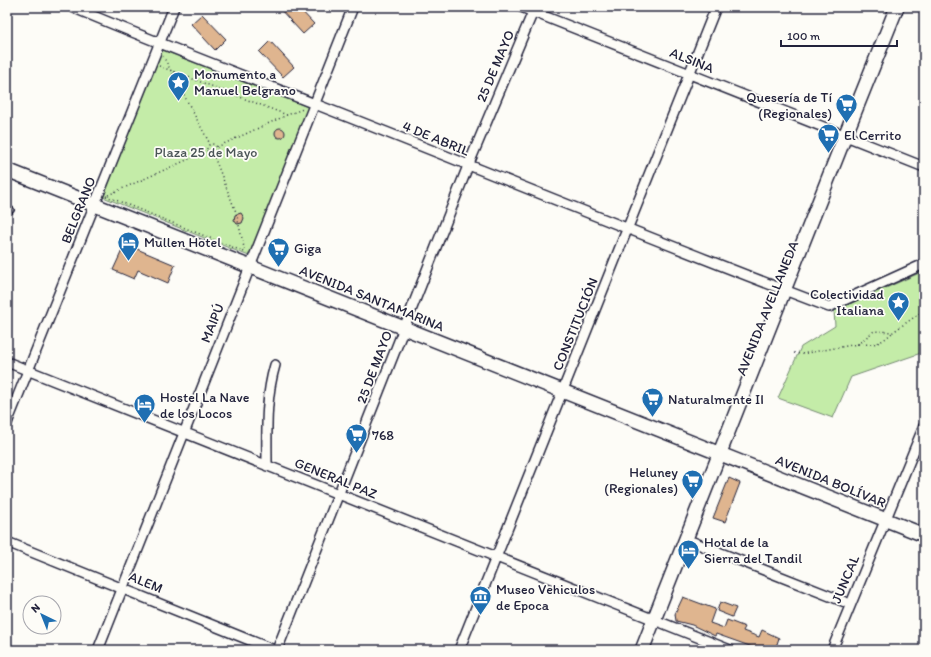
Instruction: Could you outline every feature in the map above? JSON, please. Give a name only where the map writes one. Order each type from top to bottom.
[{"type":"main road","name":"AVENIDA AVELLANEDA","points":[[650,650],[657,620],[788,291],[897,7]]},
{"type":"main road","name":"AVENIDA AVELLANEDA","points":[[848,137],[905,7]]},
{"type":"main road","name":"AVENIDA SANTAMARINA","points":[[7,170],[723,455]]},
{"type":"main road","name":"AVENIDA AVELLANEDA","points":[[642,650],[693,542],[723,455]]},
{"type":"main road","name":"AVENIDA BOLÍVAR","points":[[723,455],[924,535]]},
{"type":"street","name":"4 DE ABRIL","points":[[72,7],[159,44],[829,307],[924,264]]},
{"type":"street","name":"BELGRANO","points":[[7,423],[27,370],[96,205],[174,7]]},
{"type":"street","name":"MAIPÚ","points":[[98,650],[353,7]]},
{"type":"street","name":"ALSINA","points":[[521,7],[534,9],[689,74],[924,167]]},
{"type":"street","name":"CONSTITUCIÓN","points":[[459,650],[716,7]]},
{"type":"street","name":"25 DE MAYO","points":[[275,650],[339,494],[468,166],[534,9]]},
{"type":"street","name":"GENERAL PAZ","points":[[7,362],[730,650]]},
{"type":"street","points":[[267,466],[266,420],[269,386],[275,366]]},
{"type":"street","name":"JUNCAL","points":[[832,650],[924,426]]},
{"type":"street","name":"ALEM","points":[[7,542],[275,650]]},
{"type":"street","points":[[693,542],[850,604]]},
{"type":"path","points":[[162,54],[210,144],[214,144],[217,147]]},
{"type":"path","points":[[157,66],[287,115]]},
{"type":"path","points":[[213,154],[216,152],[217,147],[303,109],[300,116]]},
{"type":"path","points":[[207,151],[207,146],[210,144]]},
{"type":"path","points":[[207,151],[213,154],[236,212],[246,252],[106,196],[207,151]]},
{"type":"path","points":[[794,353],[801,354],[858,344],[872,345],[882,342],[893,332],[923,311],[924,307]]},
{"type":"path","points":[[858,344],[874,331],[893,332]]},
{"type":"green space","name":"Plaza 25 de Mayo","points":[[162,50],[310,108],[249,256],[103,197]]},
{"type":"green space","points":[[924,271],[924,352],[851,377],[833,418],[778,398],[801,347],[835,326],[834,311]]},
{"type":"building","points":[[278,7],[298,7],[314,24],[303,34]]},
{"type":"building","points":[[202,14],[226,39],[215,50],[191,24]]},
{"type":"building","points":[[270,41],[294,67],[283,77],[259,52]]},
{"type":"building","points":[[278,128],[282,128],[285,133],[282,138],[278,138],[275,135],[275,131]]},
{"type":"building","points":[[241,213],[244,218],[242,223],[237,224],[234,220],[235,215]]},
{"type":"building","points":[[125,244],[175,265],[168,283],[138,270],[134,279],[113,270]]},
{"type":"building","points":[[729,478],[740,483],[725,522],[713,518]]},
{"type":"building","points":[[683,597],[715,609],[710,623],[724,628],[727,620],[745,627],[743,631],[759,637],[762,630],[779,638],[775,650],[761,650],[716,634],[715,636],[692,625],[676,621],[675,614]]},
{"type":"building","points":[[720,602],[736,608],[732,617],[717,611]]},
{"type":"place","name":"Monumento a Manuel Belgrano","points":[[179,102]]},
{"type":"place","name":"Quesería de Tí (Regionales)","points":[[847,124]]},
{"type":"place","name":"El Cerrito","points":[[828,154]]},
{"type":"place","name":"Mullen Hotel","points":[[129,262]]},
{"type":"place","name":"Giga","points":[[278,268]]},
{"type":"place","name":"Colectividad Italiana","points":[[899,322]]},
{"type":"place","name":"Naturalmente II","points":[[652,418]]},
{"type":"place","name":"Hostel La Nave de los Locos","points":[[145,424]]},
{"type":"place","name":"768","points":[[356,454]]},
{"type":"place","name":"Heluney (Regionales)","points":[[693,500]]},
{"type":"place","name":"Hotal de la Sierra del Tandil","points":[[688,570]]},
{"type":"place","name":"Museo Vehiculos de Epoca","points":[[480,616]]}]
